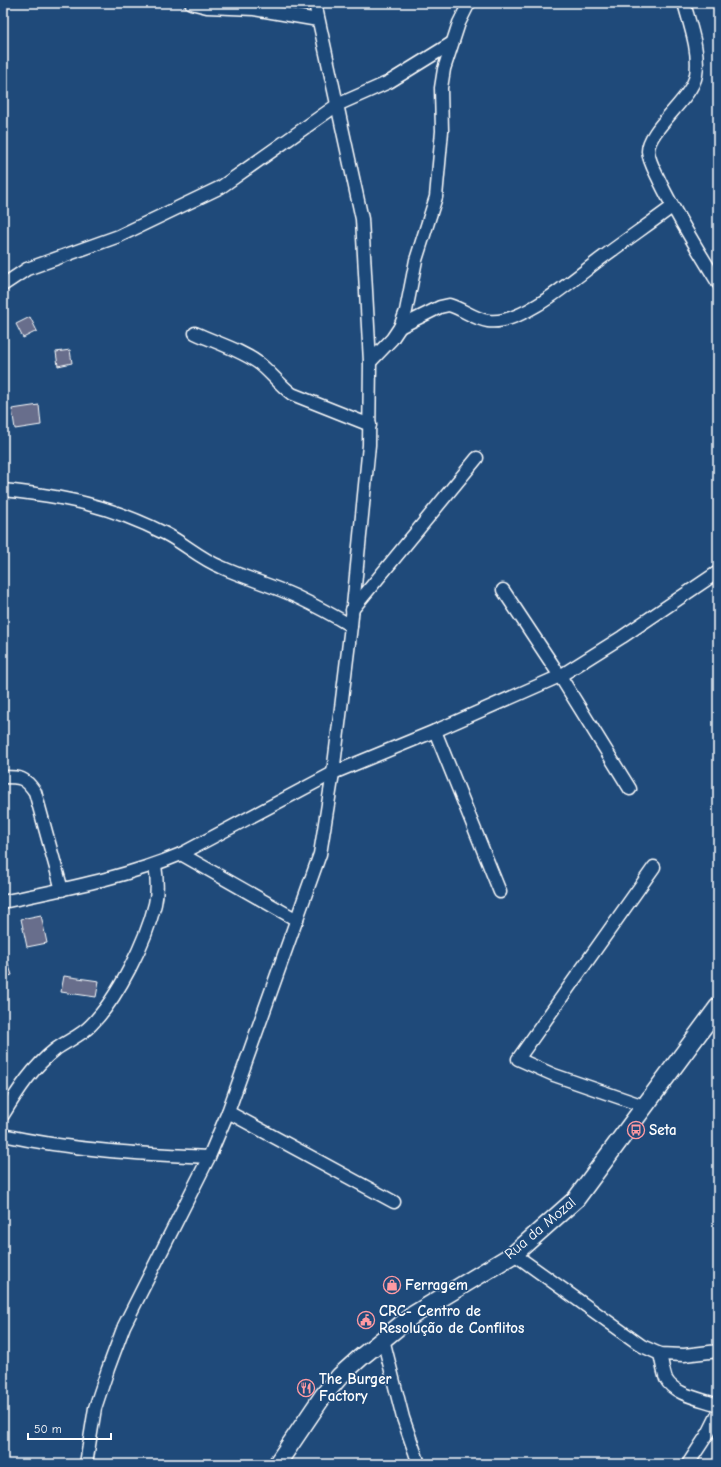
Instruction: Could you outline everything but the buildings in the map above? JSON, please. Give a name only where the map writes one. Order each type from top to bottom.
[{"type":"main road","name":"Rua da Mozal","points":[[277,1464],[323,1396],[340,1376],[382,1339],[413,1315],[514,1254],[576,1199],[718,1007]]},
{"type":"street","points":[[191,3],[207,7],[254,9],[318,20]]},
{"type":"street","points":[[86,1464],[95,1408],[124,1326],[208,1157],[228,1112],[320,854],[351,626],[370,425],[370,362],[362,219],[315,3]]},
{"type":"street","points":[[370,362],[392,339],[400,327],[406,311],[416,260],[436,197],[442,131],[441,88],[452,43],[469,3]]},
{"type":"street","points":[[684,3],[697,58],[696,75],[692,86],[655,135],[649,145],[648,152],[654,169],[672,207],[718,282]]},
{"type":"street","points":[[3,285],[27,269],[119,236],[221,187],[338,105],[389,82],[452,43]]},
{"type":"street","points":[[400,327],[440,307],[449,305],[476,318],[489,321],[506,320],[523,313],[565,286],[672,207]]},
{"type":"street","points":[[196,333],[236,351],[260,364],[282,387],[292,394],[370,425]]},
{"type":"street","points":[[352,610],[477,458]]},
{"type":"street","points":[[3,490],[48,495],[91,503],[122,514],[168,535],[193,552],[220,567],[294,595],[326,611],[351,626]]},
{"type":"street","points":[[3,902],[62,890],[155,865],[181,854],[332,773],[435,731],[560,676],[622,637],[718,572]]},
{"type":"street","points":[[503,590],[560,676],[630,789]]},
{"type":"street","points":[[435,731],[500,892]]},
{"type":"street","points":[[3,777],[19,777],[29,783],[35,792],[62,890]]},
{"type":"street","points":[[181,854],[297,920]]},
{"type":"street","points":[[3,1115],[33,1069],[57,1049],[90,1026],[97,1019],[126,974],[147,930],[155,903],[157,885],[155,865]]},
{"type":"street","points":[[644,1106],[554,1075],[518,1059],[654,867]]},
{"type":"street","points":[[228,1112],[394,1202]]},
{"type":"street","points":[[3,1135],[60,1146],[118,1153],[208,1157]]},
{"type":"street","points":[[514,1254],[642,1346],[660,1354],[684,1355],[718,1351]]},
{"type":"street","points":[[382,1339],[403,1418],[419,1464]]},
{"type":"street","points":[[660,1354],[666,1378],[670,1385],[676,1390],[718,1405]]},
{"type":"street","points":[[688,1464],[713,1433],[718,1414]]},
{"type":"place","name":"Seta","points":[[636,1130]]},
{"type":"place","name":"Ferragem","points":[[392,1285]]},
{"type":"place","name":"CRC- Centro de Resolução de Conflitos","points":[[366,1320]]},
{"type":"place","name":"The Burger Factory","points":[[306,1388]]}]
